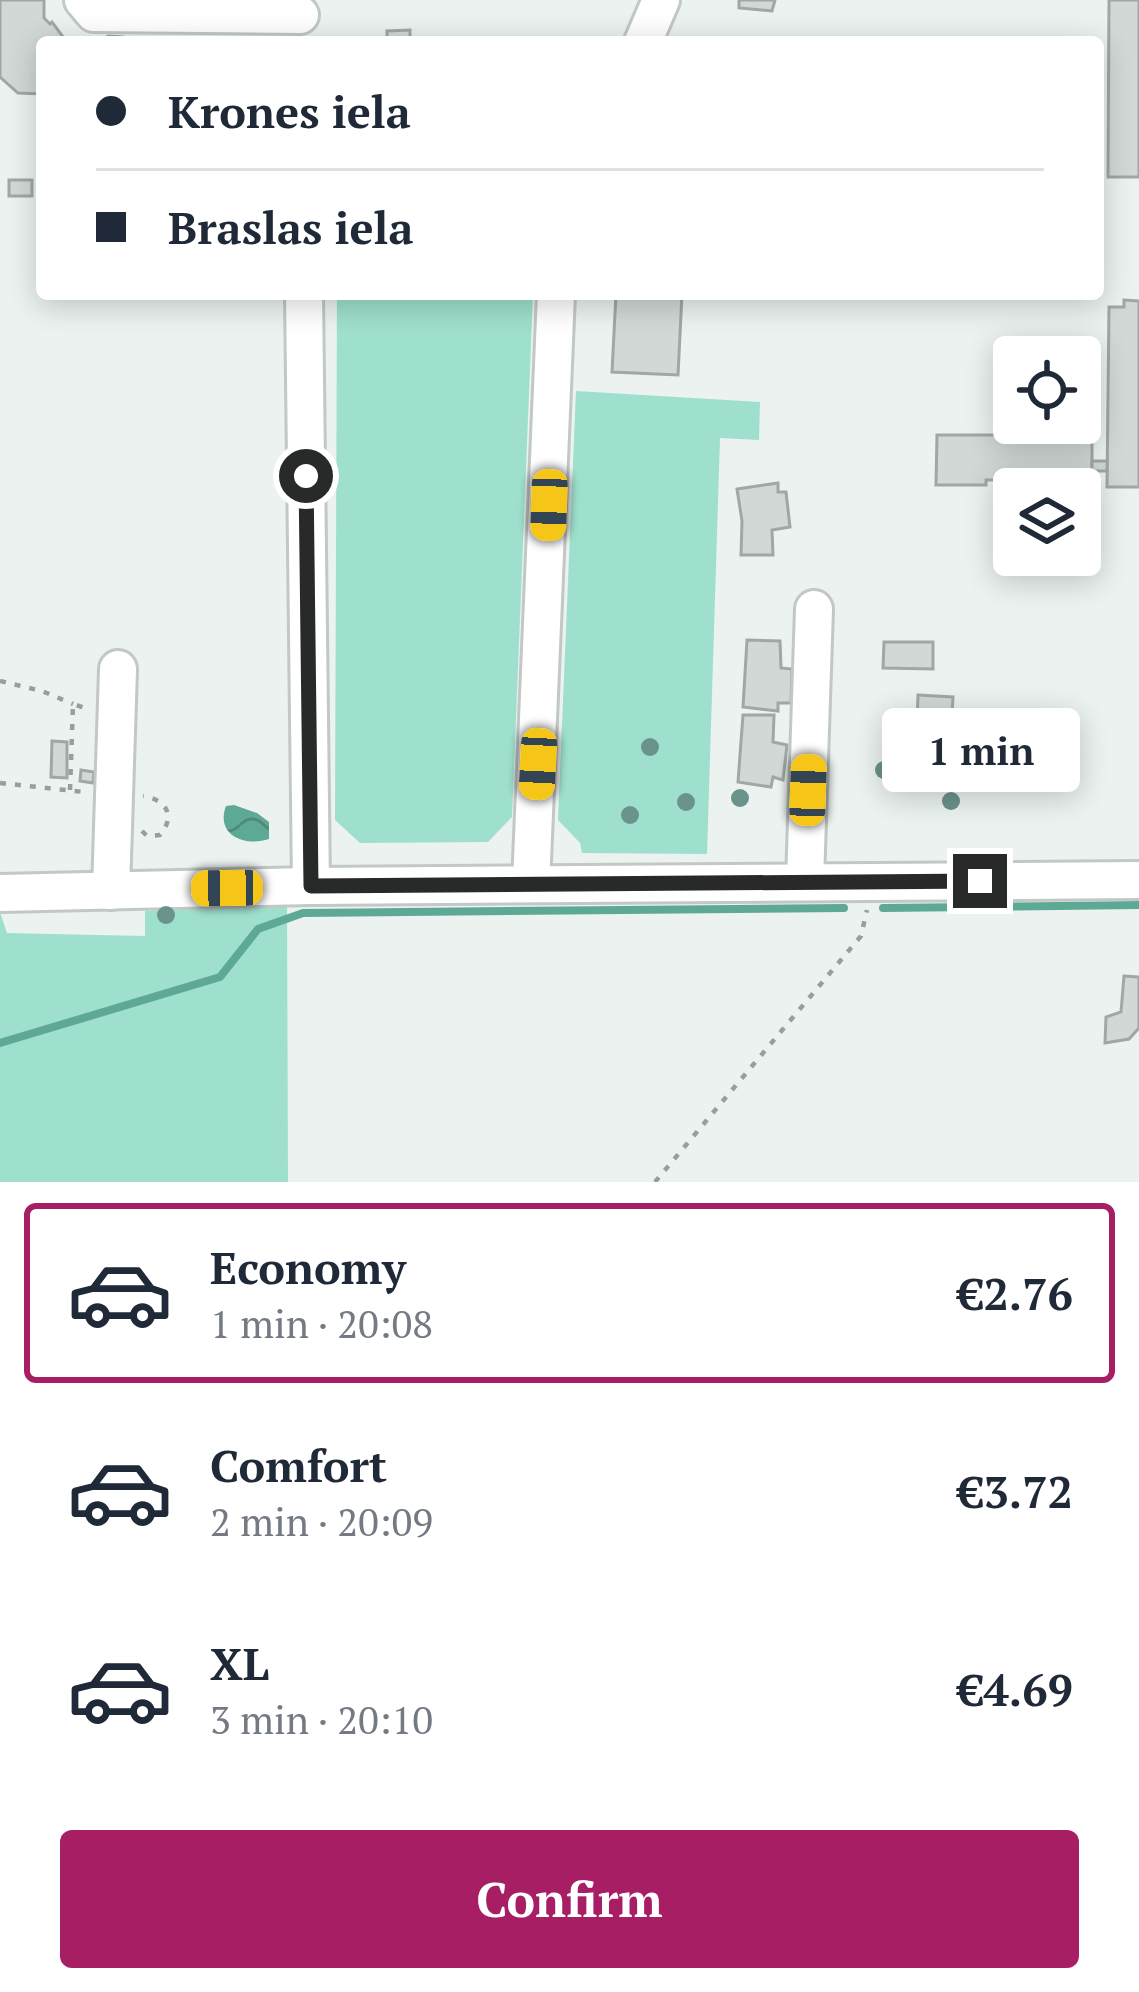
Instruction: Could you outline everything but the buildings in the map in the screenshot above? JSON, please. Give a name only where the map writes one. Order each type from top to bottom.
[{"type":"street","points":[[83,0],[94,13],[211,28],[300,19]]},
{"type":"street","points":[[646,36],[661,0]]},
{"type":"street","points":[[304,300],[311,886]]},
{"type":"street","points":[[531,884],[556,300]]},
{"type":"street","points":[[805,881],[814,609]]},
{"type":"street","points":[[111,891],[118,669]]},
{"type":"street","points":[[0,893],[1139,880]]},
{"type":"path","points":[[0,681],[42,691],[116,720]]},
{"type":"path","points":[[70,791],[73,704]]},
{"type":"path","points":[[0,783],[150,797],[166,805],[168,826],[160,835],[147,836],[138,828]]},
{"type":"path","points":[[655,1182],[861,936],[874,881]]},
{"type":"shaded area","points":[[337,300],[533,300],[512,817],[488,842],[360,843],[335,820]]},
{"type":"shaded area","points":[[576,391],[760,402],[759,440],[720,438],[707,854],[582,853],[580,843],[558,820]]},
{"type":"shaded area","points":[[287,902],[288,1182],[0,1182],[0,912],[7,933],[145,936],[145,911]]},
{"type":"water","points":[[234,805],[269,822],[269,839],[242,840],[228,831],[226,806]]},
{"type":"waterway","points":[[883,908],[1139,905]]},
{"type":"waterway","points":[[0,1043],[220,977],[258,929],[303,913],[844,908]]},
{"type":"route","points":[[306,476],[311,886],[980,881]]}]
